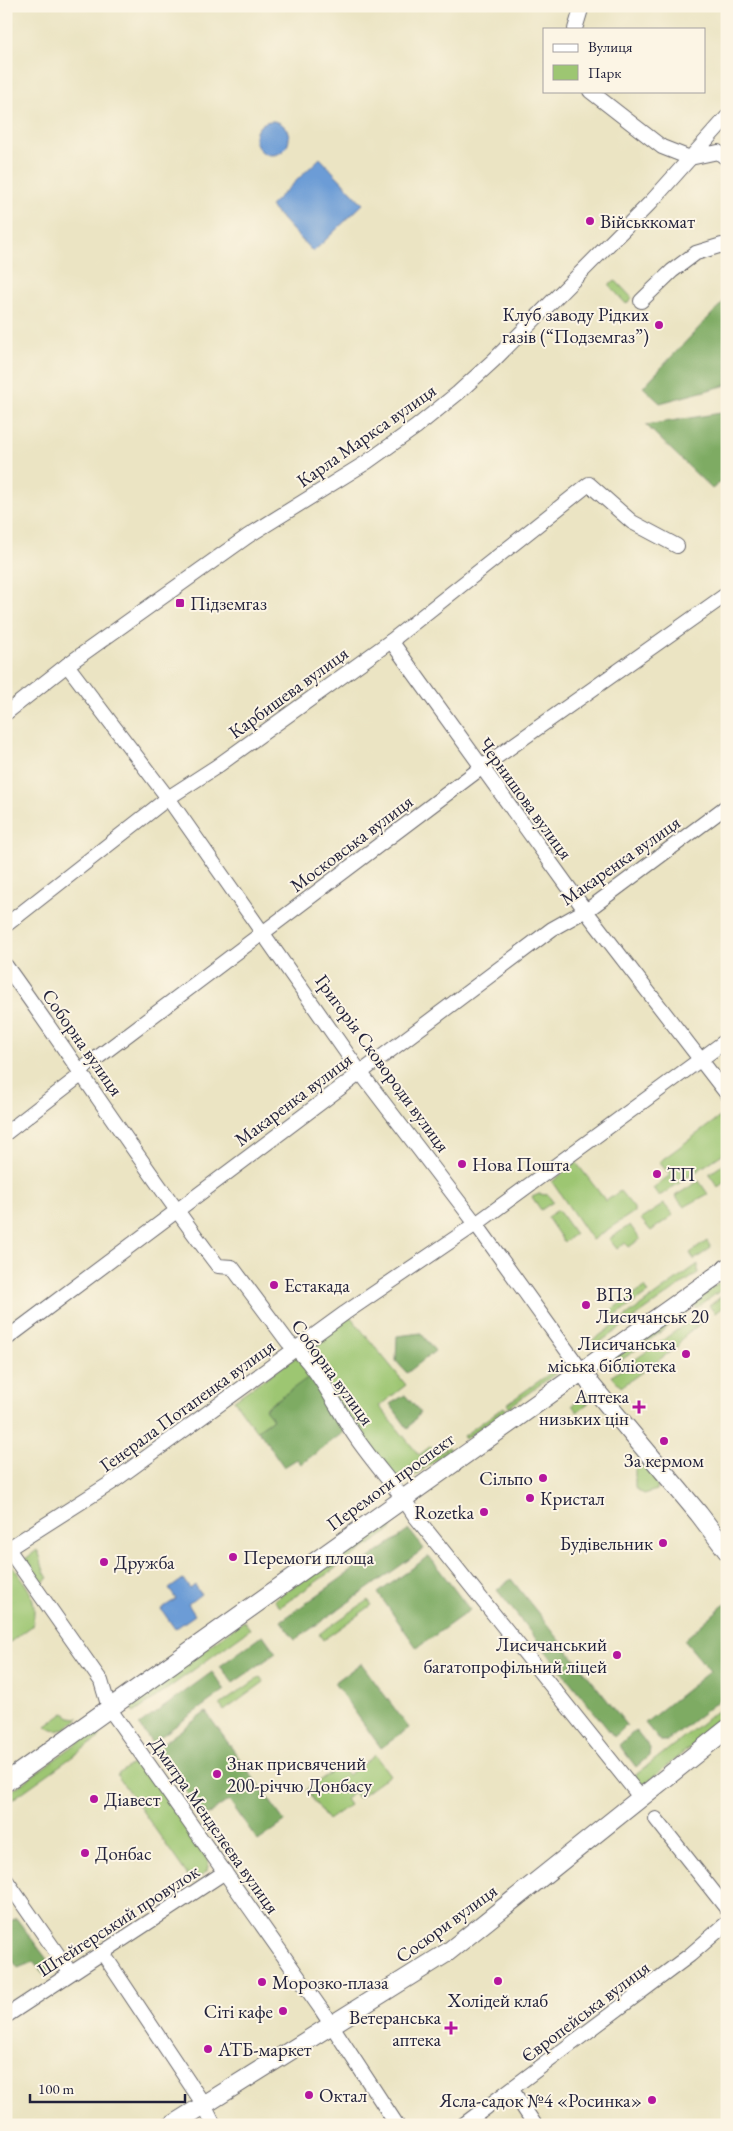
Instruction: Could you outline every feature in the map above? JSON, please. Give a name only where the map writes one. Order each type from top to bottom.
[{"type":"main road","name":"Перемоги проспект","points":[[6,1782],[581,1370],[727,1268]]},
{"type":"main road","name":"Григорія Сковороди вулиця","points":[[581,1370],[727,1551]]},
{"type":"main road","name":"Сосюри вулиця","points":[[172,2125],[448,1952],[727,1729]]},
{"type":"street","points":[[575,28],[581,10],[594,6]]},
{"type":"street","points":[[591,92],[662,148],[690,158],[718,152],[727,159]]},
{"type":"street","name":"Карла Маркса вулиця","points":[[6,713],[67,665],[248,536],[367,462],[420,424],[494,360],[651,202],[727,117]]},
{"type":"street","points":[[641,301],[672,270],[696,253],[722,245],[727,248]]},
{"type":"street","name":"Карбишева вулиця","points":[[6,925],[168,798],[216,767],[391,641],[588,484],[632,522],[677,546]]},
{"type":"street","name":"Московська вулиця","points":[[6,1133],[77,1078],[81,1070],[481,768],[727,594]]},
{"type":"street","name":"Чернишова вулиця","points":[[391,641],[585,910],[727,1094]]},
{"type":"street","name":"Григорія Сковороди вулиця","points":[[67,665],[168,798],[360,1072],[476,1224],[581,1370]]},
{"type":"street","name":"Макаренка вулиця","points":[[6,1339],[552,928],[585,910],[727,806]]},
{"type":"street","name":"Соборна вулиця","points":[[6,966],[81,1070],[177,1212],[218,1266],[232,1267],[288,1342],[297,1349],[335,1402],[351,1430],[403,1497],[415,1516],[641,1798]]},
{"type":"street","name":"Генерала Потапенка вулиця","points":[[7,1548],[111,1483],[345,1313],[476,1224],[727,1040]]},
{"type":"street","name":"Дмитра Менделєєва вулиця","points":[[7,1548],[101,1682],[109,1708],[332,2026],[397,2125]]},
{"type":"street","points":[[656,1819],[727,1909]]},
{"type":"street","name":"Штейгерський провулок","points":[[6,2016],[70,1972],[225,1872]]},
{"type":"street","points":[[6,1880],[70,1972]]},
{"type":"street","name":"Європейська вулиця","points":[[463,2125],[690,1955],[727,1923]]},
{"type":"street","points":[[102,1952],[204,2105],[214,2125]]},
{"type":"street","points":[[512,2090],[535,2125]]},
{"type":"green space","points":[[615,280],[632,298],[626,304],[609,285]]},
{"type":"green space","points":[[727,298],[727,385],[660,403],[643,387]]},
{"type":"green space","points":[[727,412],[727,477],[712,489],[646,425]]},
{"type":"green space","points":[[724,1114],[727,1118],[727,1151],[661,1195],[658,1195],[653,1188],[670,1175],[659,1162]]},
{"type":"green space","points":[[575,1161],[606,1201],[620,1191],[634,1208],[634,1212],[592,1240],[552,1182],[564,1172],[562,1168]]},
{"type":"green space","points":[[727,1162],[727,1180],[718,1187],[709,1174]]},
{"type":"green space","points":[[699,1181],[708,1194],[684,1207],[675,1196]]},
{"type":"green space","points":[[539,1194],[548,1195],[553,1202],[541,1210],[532,1197]]},
{"type":"green space","points":[[664,1204],[673,1215],[651,1231],[641,1219]]},
{"type":"green space","points":[[558,1210],[575,1234],[564,1242],[547,1217]]},
{"type":"green space","points":[[630,1225],[640,1239],[629,1247],[625,1243],[617,1249],[609,1239]]},
{"type":"green space","points":[[707,1241],[711,1248],[694,1260],[690,1253]]},
{"type":"green space","points":[[698,1264],[698,1273],[593,1347],[592,1341]]},
{"type":"green space","points":[[727,1277],[727,1286],[696,1308],[692,1302]]},
{"type":"green space","points":[[644,1287],[648,1293],[612,1318],[608,1312]]},
{"type":"green space","points":[[727,1292],[727,1305],[715,1313],[709,1306]]},
{"type":"green space","points":[[682,1309],[686,1314],[609,1369],[604,1363]]},
{"type":"green space","points":[[701,1313],[706,1320],[686,1334],[677,1347],[621,1387],[612,1376]]},
{"type":"green space","points":[[350,1316],[406,1385],[379,1406],[419,1455],[431,1446],[434,1450],[394,1479],[354,1427],[305,1355],[307,1346]]},
{"type":"green space","points":[[421,1333],[435,1351],[407,1373],[396,1361],[397,1336]]},
{"type":"green space","points":[[297,1356],[339,1418],[310,1377],[265,1408],[273,1419],[256,1431],[234,1400]]},
{"type":"green space","points":[[553,1371],[555,1374],[509,1407],[507,1404]]},
{"type":"green space","points":[[310,1376],[339,1418],[344,1432],[301,1464],[297,1459],[284,1467],[258,1430],[273,1419],[265,1409]]},
{"type":"green space","points":[[588,1392],[591,1401],[577,1412],[572,1405]]},
{"type":"green space","points":[[405,1395],[420,1412],[408,1429],[390,1404]]},
{"type":"green space","points":[[504,1407],[506,1410],[465,1439],[463,1436]]},
{"type":"green space","points":[[448,1447],[450,1450],[408,1480],[406,1477]]},
{"type":"green space","points":[[640,1465],[646,1465],[659,1479],[657,1490],[644,1494],[635,1488],[635,1469]]},
{"type":"green space","points":[[386,1521],[392,1529],[280,1607],[274,1600]]},
{"type":"green space","points":[[409,1530],[424,1549],[295,1640],[281,1621]]},
{"type":"green space","points":[[37,1550],[48,1578],[41,1584],[24,1560]]},
{"type":"green space","points":[[429,1556],[470,1610],[417,1648],[378,1593]]},
{"type":"green space","points":[[6,1562],[11,1564],[27,1586],[33,1600],[34,1616],[32,1626],[6,1645]]},
{"type":"green space","points":[[511,1579],[627,1725],[614,1737],[497,1590]]},
{"type":"green space","points":[[368,1600],[372,1605],[323,1640],[319,1634]]},
{"type":"green space","points":[[727,1602],[727,1694],[667,1741],[660,1741],[645,1723],[710,1671],[684,1640]]},
{"type":"green space","points":[[244,1621],[250,1629],[134,1713],[128,1704]]},
{"type":"green space","points":[[263,1635],[276,1653],[233,1683],[220,1666]]},
{"type":"green space","points":[[361,1663],[409,1728],[381,1748],[334,1683]]},
{"type":"green space","points":[[212,1672],[225,1690],[152,1743],[139,1725]]},
{"type":"green space","points":[[260,1677],[264,1682],[224,1711],[220,1705]]},
{"type":"green space","points":[[727,1703],[727,1717],[646,1783],[638,1784],[633,1777]]},
{"type":"green space","points":[[206,1712],[285,1822],[258,1841],[229,1800],[205,1817],[155,1749]]},
{"type":"green space","points":[[64,1713],[70,1717],[79,1718],[67,1727],[55,1731],[46,1726]]},
{"type":"green space","points":[[95,1730],[100,1737],[6,1804],[6,1795]]},
{"type":"green space","points":[[636,1730],[650,1748],[649,1756],[636,1767],[619,1745]]},
{"type":"green space","points":[[375,1755],[390,1775],[358,1798],[354,1793],[345,1799],[349,1805],[328,1820],[306,1790],[340,1766],[348,1775]]},
{"type":"green space","points":[[137,1760],[209,1860],[207,1871],[193,1883],[117,1775]]},
{"type":"green space","points":[[16,1918],[52,1966],[44,1974],[33,1962],[18,1968],[6,1952],[6,1923]]},
{"type":"water","points":[[272,121],[279,122],[284,126],[288,131],[288,145],[284,150],[279,154],[272,155],[265,154],[260,150],[256,145],[255,138],[256,131],[260,126],[265,122]]},
{"type":"water","points":[[320,158],[363,204],[313,252],[270,206]]},
{"type":"water","points":[[183,1579],[190,1589],[195,1585],[201,1594],[188,1604],[195,1615],[175,1629],[161,1609],[176,1599],[169,1589]]},
{"type":"place","name":"Військкомат","points":[[590,221]]},
{"type":"place","name":"Клуб заводу Рідких газів (“Подземгаз”)","points":[[659,325]]},
{"type":"place","name":"Підземгаз","points":[[180,603]]},
{"type":"place","name":"Нова Пошта","points":[[462,1164]]},
{"type":"place","name":"ТП","points":[[657,1174]]},
{"type":"place","name":"Естакада","points":[[274,1285]]},
{"type":"place","name":"ВПЗ Лисичанськ 20","points":[[586,1305]]},
{"type":"place","name":"Лисичанська мiська бiблiотека","points":[[686,1354]]},
{"type":"place","name":"Аптека низьких цін","points":[[639,1407]]},
{"type":"place","name":"За кермом","points":[[664,1441]]},
{"type":"place","name":"Сiльпо","points":[[543,1478]]},
{"type":"place","name":"Кристал","points":[[530,1498]]},
{"type":"place","name":"Rozetka","points":[[484,1512]]},
{"type":"place","name":"Будівельник","points":[[663,1543]]},
{"type":"place","name":"Перемоги площа","points":[[233,1557]]},
{"type":"place","name":"Дружба","points":[[104,1562]]},
{"type":"place","name":"Лисичанський багатопрофільний ліцей","points":[[617,1655]]},
{"type":"place","name":"Знак присвячений 200-річчю Донбасу","points":[[217,1774]]},
{"type":"place","name":"Діавест","points":[[94,1799]]},
{"type":"place","name":"Донбас","points":[[85,1853]]},
{"type":"place","name":"Холідей клаб","points":[[498,1981]]},
{"type":"place","name":"Морозко-плаза","points":[[262,1982]]},
{"type":"place","name":"Сіті кафе","points":[[283,2011]]},
{"type":"place","name":"Ветеранська аптека","points":[[451,2028]]},
{"type":"place","name":"АТБ-маркет","points":[[208,2049]]},
{"type":"place","name":"Октал","points":[[309,2095]]},
{"type":"place","name":"Ясла-садок №4 «Росинка»","points":[[652,2100]]}]
